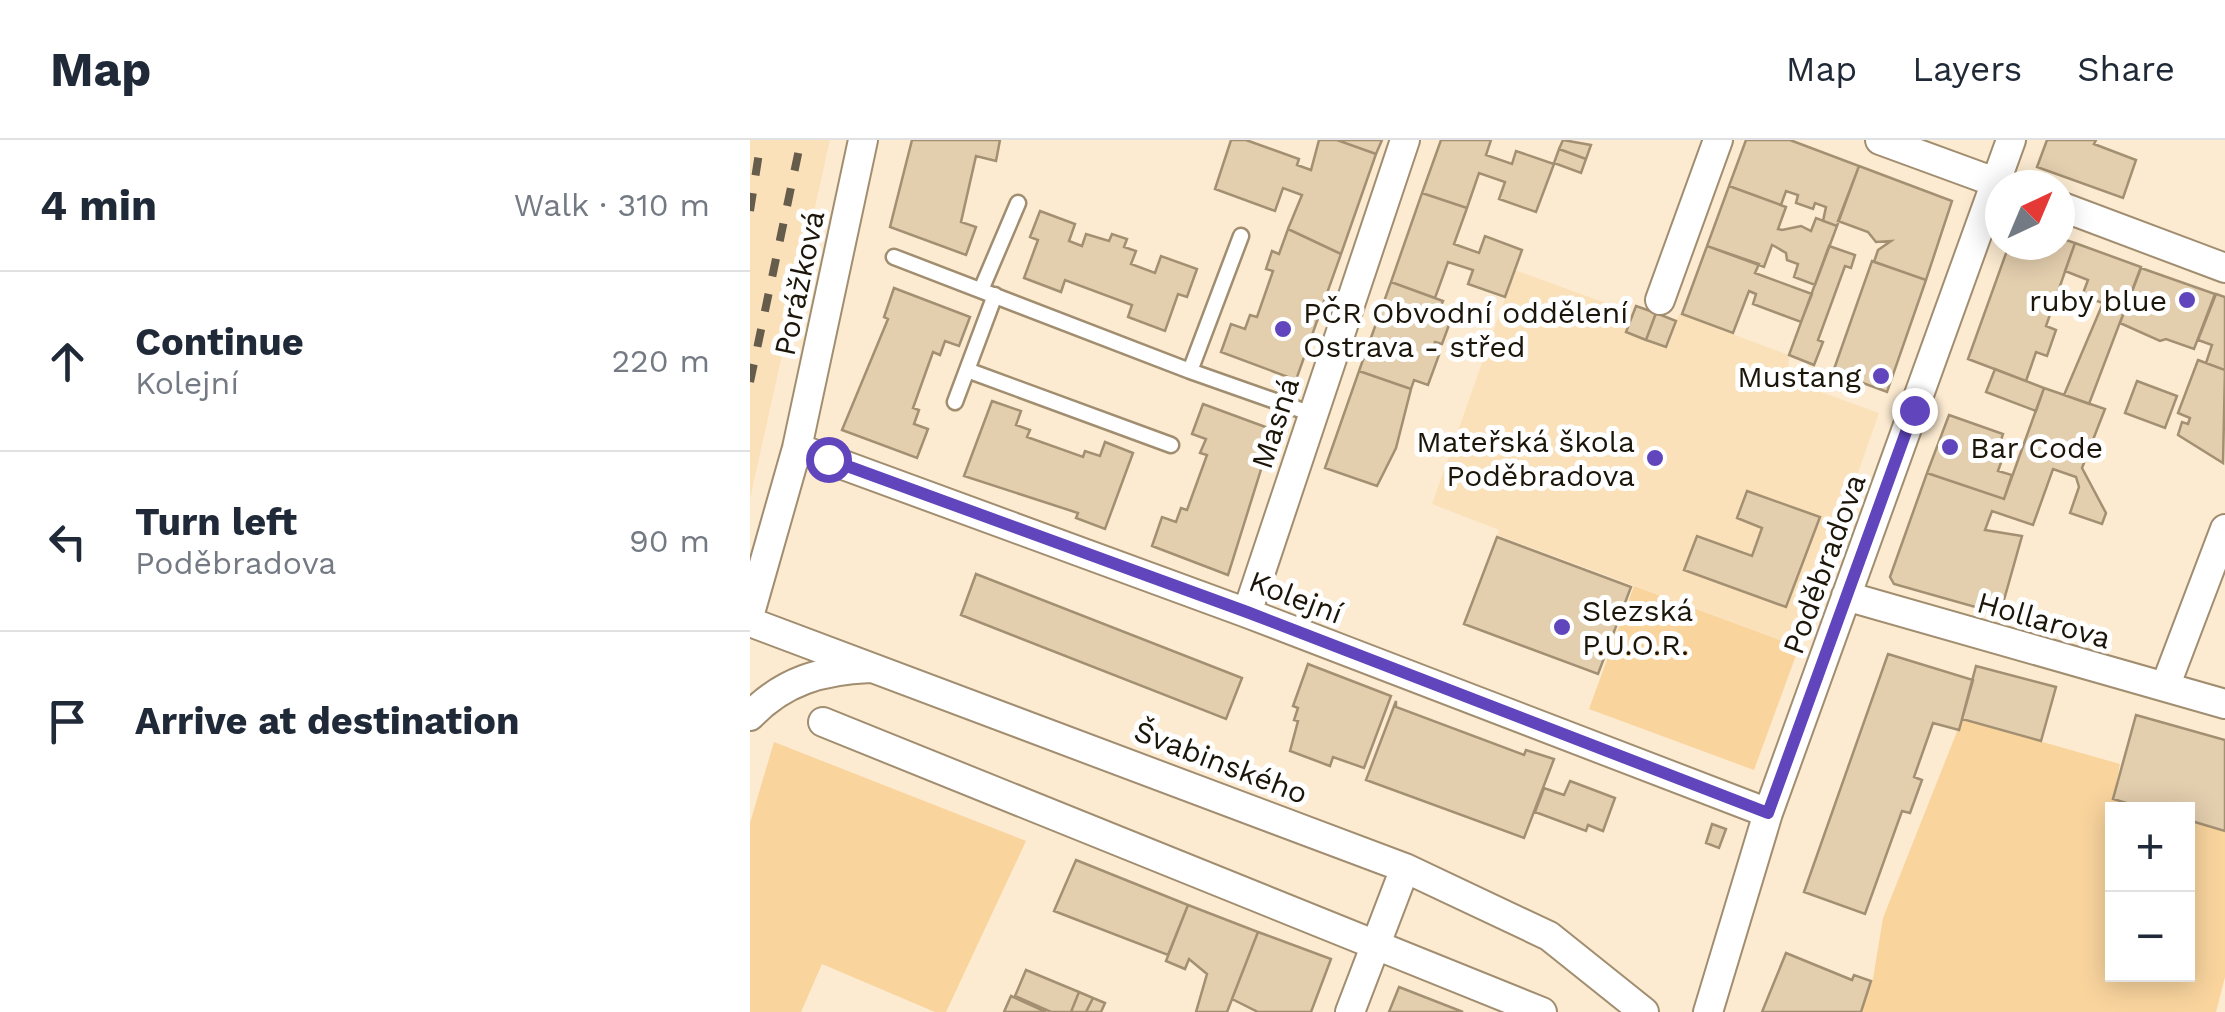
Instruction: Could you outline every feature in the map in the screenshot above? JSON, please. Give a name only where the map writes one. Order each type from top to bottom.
[{"type":"street","name":"Porážková","points":[[750,614],[797,448],[863,140]]},
{"type":"street","name":"Masná","points":[[1247,612],[1405,140]]},
{"type":"street","points":[[1660,300],[1718,140]]},
{"type":"street","points":[[1880,140],[1985,179]]},
{"type":"street","name":"Poděbradova","points":[[2002,170],[2010,140]]},
{"type":"street","points":[[2075,212],[2225,268]]},
{"type":"street","name":"Poděbradova","points":[[1708,1012],[1768,813],[1985,222]]},
{"type":"street","name":"Kolejní","points":[[797,448],[1247,612],[1768,813]]},
{"type":"street","points":[[2165,687],[2225,529]]},
{"type":"street","name":"Hollarova","points":[[1846,596],[2225,704]]},
{"type":"street","name":"Švabinského","points":[[750,622],[1404,868],[1548,936],[1644,1012]]},
{"type":"street","points":[[750,716],[766,700],[811,676],[878,668]]},
{"type":"street","points":[[823,722],[1542,1012]]},
{"type":"street","points":[[1350,1012],[1404,868]]},
{"type":"lane","points":[[954,402],[1018,202]]},
{"type":"lane","points":[[1190,371],[1241,236]]},
{"type":"lane","points":[[894,257],[1312,414]]},
{"type":"lane","points":[[967,370],[1171,446]]},
{"type":"shaded area","points":[[750,140],[830,140],[750,499]]},
{"type":"shaded area","name":"Mateřská škola Poděbradova","points":[[1515,270],[1633,313],[1627,332],[1666,347],[1679,314],[1789,355],[1788,380],[1879,413],[1801,635],[1789,643],[1497,535],[1499,530],[1432,504]]},
{"type":"shaded area","points":[[1634,586],[1799,647],[1754,770],[1589,709]]},
{"type":"shaded area","points":[[1962,719],[2120,764],[2113,799],[2124,802],[2105,802],[2105,982],[2195,982],[2195,823],[2225,831],[2225,977],[2216,1012],[1861,1012],[1873,979],[1883,918]]},
{"type":"shaded area","points":[[774,742],[1026,841],[946,1012],[935,1012],[822,964],[801,1012],[750,1012],[750,823]]},
{"type":"building","points":[[912,140],[1000,140],[996,161],[976,156],[961,222],[976,227],[966,255],[890,227]]},
{"type":"building","points":[[1231,140],[1246,140],[1299,159],[1297,165],[1311,170],[1319,140],[1337,140],[1376,154],[1341,254],[1288,229],[1302,195],[1283,188],[1275,211],[1215,189]]},
{"type":"building","points":[[1337,140],[1382,140],[1376,154]]},
{"type":"building","points":[[1441,140],[1491,140],[1486,155],[1512,164],[1516,151],[1554,164],[1536,212],[1499,199],[1505,182],[1479,173],[1467,208],[1422,193]]},
{"type":"building","points":[[1563,140],[1591,145],[1586,159],[1559,149]]},
{"type":"building","points":[[1746,140],[1790,140],[1859,166],[1837,226],[1823,221],[1826,207],[1815,203],[1813,209],[1796,203],[1798,195],[1786,191],[1781,205],[1729,186]]},
{"type":"building","points":[[2047,140],[2096,140],[2094,144],[2136,160],[2123,198],[2075,181],[2075,170],[2037,167]]},
{"type":"building","points":[[1559,149],[1586,159],[1581,173],[1554,163]]},
{"type":"building","points":[[1859,166],[1952,201],[1926,280],[1874,262],[1878,250],[1891,241],[1876,242],[1868,232],[1838,221]]},
{"type":"building","points":[[1729,186],[1786,207],[1778,229],[1801,226],[1811,231],[1816,218],[1837,226],[1815,285],[1794,277],[1798,264],[1787,260],[1786,253],[1772,245],[1764,267],[1707,246]]},
{"type":"building","points":[[1422,193],[1467,208],[1454,244],[1479,253],[1485,236],[1522,250],[1505,297],[1468,284],[1473,270],[1448,262],[1435,298],[1391,282]]},
{"type":"building","points":[[1040,211],[1075,224],[1069,241],[1082,246],[1086,234],[1109,241],[1112,234],[1127,239],[1124,247],[1136,251],[1131,264],[1155,273],[1161,256],[1197,269],[1187,297],[1178,294],[1165,331],[1128,317],[1132,305],[1065,280],[1061,292],[1024,278],[1038,240],[1030,237]]},
{"type":"building","points":[[1288,229],[1341,254],[1296,380],[1221,352],[1231,324],[1245,329],[1250,315],[1257,317],[1273,271],[1266,269],[1272,251],[1279,254]]},
{"type":"building","points":[[2075,243],[2141,267],[2089,404],[2064,395],[2103,303],[2082,296],[2088,280],[2065,271],[2069,260],[2075,260]]},
{"type":"building","points":[[1707,246],[1759,264],[1755,273],[1812,294],[1801,322],[1753,304],[1756,294],[1749,291],[1733,333],[1682,314]]},
{"type":"building","points":[[1829,246],[1855,255],[1851,268],[1845,266],[1818,340],[1823,342],[1814,365],[1789,355]]},
{"type":"building","points":[[2004,260],[2069,260],[2046,326],[2056,330],[2047,356],[2036,352],[2026,381],[1968,359]]},
{"type":"building","points":[[1872,261],[1926,280],[1887,392],[1833,372]]},
{"type":"building","points":[[2141,268],[2215,294],[2194,349],[2166,339],[2160,341],[2120,323]]},
{"type":"building","points":[[1391,282],[1443,301],[1439,310],[1453,314],[1442,344],[1435,342],[1431,353],[1439,355],[1428,385],[1414,380],[1411,389],[1359,371]]},
{"type":"building","points":[[894,288],[970,317],[959,346],[945,341],[940,355],[933,352],[913,408],[919,410],[914,424],[928,429],[917,458],[842,430],[888,319],[884,317]]},
{"type":"building","points":[[2216,294],[2225,297],[2225,370],[2206,363],[2212,345],[2198,340]]},
{"type":"building","points":[[1636,306],[1656,313],[1646,340],[1626,332]]},
{"type":"building","points":[[1656,313],[1676,321],[1666,347],[1646,340]]},
{"type":"building","points":[[2198,360],[2225,370],[2223,463],[2178,435],[2182,422],[2188,424],[2190,418],[2178,413]]},
{"type":"building","points":[[1995,369],[2044,388],[2036,411],[1986,392]]},
{"type":"building","points":[[1359,371],[1411,389],[1396,448],[1377,486],[1325,468]]},
{"type":"building","points":[[2137,381],[2177,396],[2165,428],[2125,413]]},
{"type":"building","points":[[2044,388],[2105,409],[2082,468],[2106,513],[2102,524],[2070,513],[2079,487],[2076,477],[2053,469],[2033,525],[1992,511],[1985,530],[2022,536],[2000,614],[1894,584],[1890,577],[1927,473],[2004,499]]},
{"type":"building","points":[[992,401],[1021,411],[1016,425],[1030,430],[1027,437],[1083,457],[1085,451],[1100,456],[1105,442],[1133,453],[1105,529],[1076,518],[1078,513],[964,476]]},
{"type":"building","points":[[1203,404],[1279,432],[1268,462],[1264,460],[1228,575],[1152,546],[1162,517],[1176,522],[1181,508],[1187,510],[1207,455],[1200,453],[1206,439],[1192,434]]},
{"type":"building","points":[[1949,415],[2003,434],[2000,443],[2007,446],[1998,471],[2012,475],[2004,499],[1927,473]]},
{"type":"building","points":[[1747,491],[1820,517],[1786,607],[1684,570],[1697,536],[1752,556],[1762,528],[1737,518]]},
{"type":"building","points":[[1497,537],[1631,587],[1598,674],[1464,624]]},
{"type":"building","points":[[976,574],[1242,678],[1226,719],[961,615]]},
{"type":"building","points":[[1888,654],[1973,680],[1959,730],[1933,723],[1914,777],[1922,780],[1910,813],[1902,811],[1865,914],[1804,892]]},
{"type":"building","points":[[1308,664],[1391,696],[1364,768],[1333,757],[1330,766],[1290,751],[1298,721],[1294,720],[1298,708],[1293,706]]},
{"type":"building","points":[[1976,666],[2056,687],[2041,741],[1962,719]]},
{"type":"building","points":[[1396,701],[1396,707],[1524,755],[1526,750],[1554,759],[1524,838],[1366,780]]},
{"type":"building","points":[[2136,715],[2225,740],[2225,831],[2195,822],[2195,802],[2113,799]]},
{"type":"building","points":[[1570,781],[1615,798],[1603,831],[1588,825],[1586,831],[1535,812],[1544,788],[1564,795]]},
{"type":"building","points":[[1712,824],[1726,829],[1719,848],[1706,843]]},
{"type":"building","points":[[1076,860],[1188,905],[1168,955],[1054,911]]},
{"type":"building","points":[[1188,905],[1258,932],[1227,1012],[1196,1012],[1207,974],[1189,959],[1185,969],[1166,961]]},
{"type":"building","points":[[1258,932],[1331,959],[1311,1012],[1258,1012],[1232,999]]},
{"type":"building","points":[[1786,953],[1852,980],[1854,975],[1871,981],[1861,1012],[1762,1012]]},
{"type":"building","points":[[1026,970],[1079,992],[1071,1012],[1051,1012],[1015,996]]},
{"type":"building","points":[[1399,987],[1463,1012],[1389,1012]]},
{"type":"building","points":[[1079,992],[1093,998],[1086,1012],[1071,1012]]},
{"type":"building","points":[[1011,996],[1046,1012],[1004,1012]]},
{"type":"building","points":[[1093,998],[1105,1003],[1101,1012],[1086,1012]]},
{"type":"railway","points":[[750,211],[761,140]]},
{"type":"railway","points":[[750,382],[801,140]]},
{"type":"place","name":"ruby blue","points":[[2187,300]]},
{"type":"place","name":"PČR Obvodní oddělení Ostrava - střed","points":[[1283,329]]},
{"type":"place","name":"Mustang","points":[[1881,376]]},
{"type":"place","name":"Bar Code","points":[[1950,447]]},
{"type":"place","name":"Mateřská škola Poděbradova","points":[[1655,458]]},
{"type":"place","name":"Slezská P.U.O.R.","points":[[1562,627]]},
{"type":"route","points":[[828,459],[1247,612],[1768,813],[1914,410]]}]
